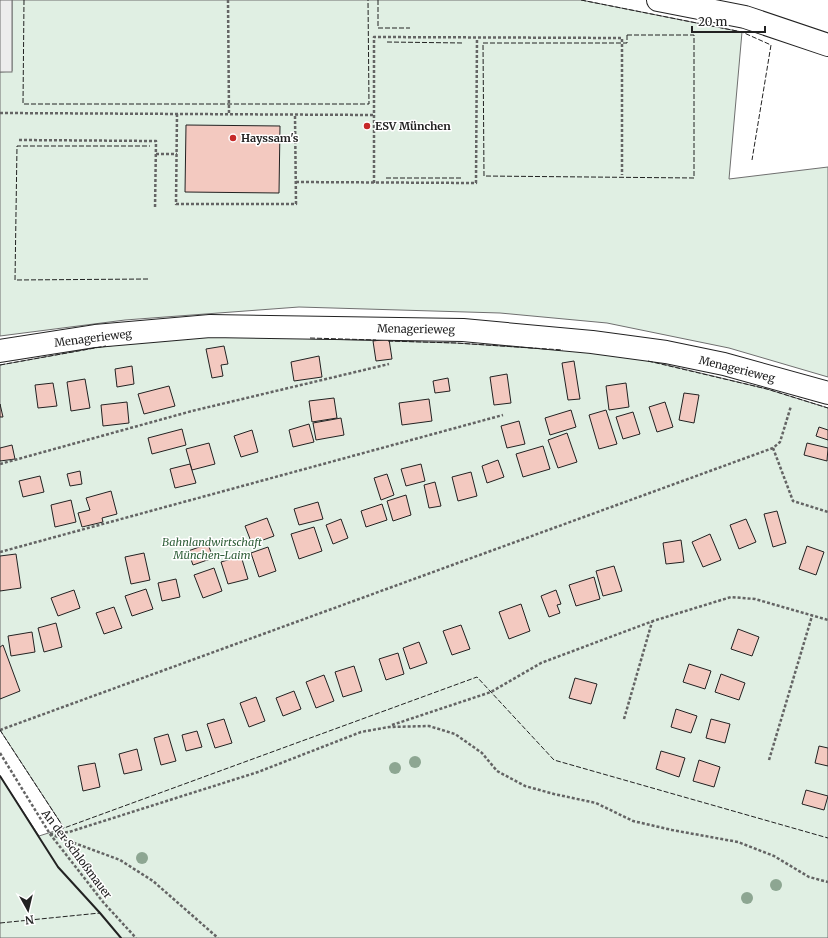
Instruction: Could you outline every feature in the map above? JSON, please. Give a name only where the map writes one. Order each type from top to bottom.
[{"type":"street","points":[[658,0],[745,17],[828,45]]},
{"type":"street","name":"Menagerieweg","points":[[0,351],[95,336],[210,326],[463,330],[592,342],[666,352],[724,364],[828,392]]},
{"type":"path","points":[[228,0],[229,114]]},
{"type":"path","points":[[374,183],[374,37],[622,38],[622,175]]},
{"type":"path","points":[[296,182],[476,183],[477,38]]},
{"type":"path","points":[[0,112],[374,115]]},
{"type":"path","points":[[177,114],[176,204],[296,204],[295,115]]},
{"type":"path","points":[[19,140],[156,141],[155,209]]},
{"type":"path","points":[[156,154],[176,154]]},
{"type":"path","points":[[0,464],[192,411],[389,364]]},
{"type":"path","points":[[0,730],[773,448],[780,442],[791,404]]},
{"type":"path","points":[[0,552],[503,415]]},
{"type":"path","points":[[773,448],[793,501],[828,512]]},
{"type":"path","points":[[389,727],[491,692],[541,663],[653,621],[731,596],[755,599],[828,620]]},
{"type":"path","points":[[769,760],[812,616]]},
{"type":"path","points":[[624,719],[653,621]]},
{"type":"path","points":[[50,834],[69,832],[258,772],[361,732],[389,727],[429,726],[455,734],[482,754],[497,771],[525,786],[596,804],[633,821],[738,842],[774,856],[809,877],[828,882]]},
{"type":"path","name":"An der Schloßmauer","points":[[0,753],[50,834],[104,902],[136,938]]},
{"type":"path","points":[[50,834],[120,860],[153,881],[218,938]]},
{"type":"green space","name":"ESV München","points":[[12,0],[581,0],[742,32],[729,179],[828,167],[828,377],[729,348],[607,323],[500,313],[299,307],[125,320],[0,336],[0,72],[12,71]]},
{"type":"green space","name":"Bahnlandwirtschaft München-Laim","points":[[192,335],[456,343],[621,354],[767,389],[828,408],[828,938],[0,938],[0,776],[39,836],[64,828],[0,730],[0,365],[94,348]]},
{"type":"shaded area","points":[[0,0],[12,0],[12,72],[0,72]]},
{"type":"building","points":[[186,125],[280,126],[279,193],[185,192]]},
{"type":"building","points":[[389,339],[392,359],[376,361],[373,341]]},
{"type":"building","points":[[224,346],[228,364],[221,365],[223,376],[212,378],[206,349]]},
{"type":"building","points":[[319,356],[322,377],[294,381],[291,362]]},
{"type":"building","points":[[574,361],[580,399],[568,400],[562,363]]},
{"type":"building","points":[[132,366],[134,384],[117,387],[115,369]]},
{"type":"building","points":[[507,374],[511,403],[494,405],[490,377]]},
{"type":"building","points":[[448,378],[450,391],[435,393],[433,381]]},
{"type":"building","points":[[85,379],[90,408],[71,411],[67,382]]},
{"type":"building","points":[[53,383],[57,406],[38,408],[35,385]]},
{"type":"building","points":[[626,383],[629,407],[609,410],[606,386]]},
{"type":"building","points":[[169,386],[175,406],[144,414],[138,394]]},
{"type":"building","points":[[684,393],[699,395],[694,423],[679,420]]},
{"type":"building","points":[[334,398],[337,418],[312,422],[309,401]]},
{"type":"building","points":[[429,399],[432,421],[402,425],[399,403]]},
{"type":"building","points":[[127,402],[129,423],[103,426],[101,405]]},
{"type":"building","points":[[665,402],[673,427],[657,432],[649,407]]},
{"type":"building","points":[[0,404],[3,417],[0,417]]},
{"type":"building","points":[[571,410],[576,427],[550,435],[545,418]]},
{"type":"building","points":[[606,410],[617,444],[599,449],[589,415]]},
{"type":"building","points":[[633,412],[640,434],[623,439],[616,417]]},
{"type":"building","points":[[341,418],[344,435],[316,440],[313,423]]},
{"type":"building","points":[[519,421],[525,444],[507,448],[501,426]]},
{"type":"building","points":[[309,424],[314,442],[293,447],[289,430]]},
{"type":"building","points":[[819,427],[828,430],[828,440],[816,436]]},
{"type":"building","points":[[182,429],[186,445],[152,454],[148,438]]},
{"type":"building","points":[[252,430],[258,452],[241,457],[234,436]]},
{"type":"building","points":[[567,433],[577,462],[558,468],[548,440]]},
{"type":"building","points":[[209,443],[215,464],[192,470],[186,449]]},
{"type":"building","points":[[807,443],[828,448],[827,461],[804,455]]},
{"type":"building","points":[[12,445],[15,459],[0,461],[0,448]]},
{"type":"building","points":[[543,446],[550,469],[523,477],[516,454]]},
{"type":"building","points":[[498,460],[504,477],[487,483],[482,466]]},
{"type":"building","points":[[190,464],[196,483],[175,488],[170,469]]},
{"type":"building","points":[[421,464],[425,481],[406,486],[401,469]]},
{"type":"building","points":[[80,471],[82,484],[70,486],[67,474]]},
{"type":"building","points":[[471,472],[477,496],[458,501],[452,477]]},
{"type":"building","points":[[387,474],[394,495],[381,500],[374,478]]},
{"type":"building","points":[[40,476],[44,492],[23,497],[19,481]]},
{"type":"building","points":[[435,482],[441,506],[429,508],[424,485]]},
{"type":"building","points":[[111,491],[117,514],[102,518],[103,522],[82,527],[78,513],[90,510],[86,498]]},
{"type":"building","points":[[406,495],[411,515],[393,521],[387,501]]},
{"type":"building","points":[[71,500],[76,522],[55,527],[51,505]]},
{"type":"building","points":[[318,502],[323,519],[299,525],[294,509]]},
{"type":"building","points":[[382,504],[387,520],[366,527],[361,511]]},
{"type":"building","points":[[777,511],[786,543],[773,547],[764,514]]},
{"type":"building","points":[[267,518],[274,536],[252,544],[245,526]]},
{"type":"building","points":[[341,519],[348,538],[333,544],[326,525]]},
{"type":"building","points":[[746,519],[756,542],[739,549],[730,525]]},
{"type":"building","points":[[314,527],[322,551],[299,559],[291,534]]},
{"type":"building","points":[[710,534],[721,560],[703,567],[692,542]]},
{"type":"building","points":[[681,540],[684,562],[666,564],[663,543]]},
{"type":"building","points":[[208,544],[213,558],[193,565],[188,551]]},
{"type":"building","points":[[807,546],[824,552],[816,575],[799,569]]},
{"type":"building","points":[[268,547],[276,571],[259,577],[251,553]]},
{"type":"building","points":[[144,553],[150,580],[131,584],[125,557]]},
{"type":"building","points":[[16,554],[21,588],[0,591],[0,556]]},
{"type":"building","points":[[241,556],[248,579],[228,584],[221,562]]},
{"type":"building","points":[[614,566],[622,591],[603,596],[596,571]]},
{"type":"building","points":[[214,568],[222,591],[203,598],[194,575]]},
{"type":"building","points":[[594,577],[600,599],[576,606],[569,585]]},
{"type":"building","points":[[176,579],[180,597],[162,601],[158,583]]},
{"type":"building","points":[[146,589],[153,609],[132,616],[125,596]]},
{"type":"building","points":[[74,590],[80,608],[58,616],[51,598]]},
{"type":"building","points":[[556,590],[561,604],[557,605],[560,613],[549,617],[541,596]]},
{"type":"building","points":[[521,604],[530,631],[509,639],[499,612]]},
{"type":"building","points":[[114,607],[122,628],[104,634],[96,613]]},
{"type":"building","points":[[56,623],[62,647],[44,652],[38,628]]},
{"type":"building","points":[[461,625],[470,649],[452,655],[443,631]]},
{"type":"building","points":[[738,629],[759,637],[752,656],[731,649]]},
{"type":"building","points":[[32,632],[35,652],[11,656],[8,636]]},
{"type":"building","points":[[419,642],[427,663],[410,669],[403,648]]},
{"type":"building","points":[[3,645],[20,691],[0,699],[0,647]]},
{"type":"building","points":[[398,653],[404,674],[386,680],[379,659]]},
{"type":"building","points":[[689,664],[711,671],[705,689],[683,682]]},
{"type":"building","points":[[354,666],[362,691],[343,697],[335,672]]},
{"type":"building","points":[[721,674],[745,683],[739,700],[715,692]]},
{"type":"building","points":[[324,675],[334,701],[316,708],[306,682]]},
{"type":"building","points":[[575,678],[597,684],[591,704],[569,698]]},
{"type":"building","points":[[294,691],[301,709],[283,716],[276,698]]},
{"type":"building","points":[[256,697],[265,721],[249,727],[240,703]]},
{"type":"building","points":[[676,709],[697,716],[691,733],[671,727]]},
{"type":"building","points":[[224,719],[232,743],[215,748],[207,724]]},
{"type":"building","points":[[711,719],[730,724],[725,743],[706,738]]},
{"type":"building","points":[[197,731],[202,747],[186,751],[182,735]]},
{"type":"building","points":[[168,734],[176,761],[161,765],[154,738]]},
{"type":"building","points":[[819,746],[828,748],[828,766],[815,763]]},
{"type":"building","points":[[137,749],[142,770],[124,774],[119,754]]},
{"type":"building","points":[[661,751],[685,758],[679,777],[656,769]]},
{"type":"building","points":[[699,760],[720,767],[714,787],[693,781]]},
{"type":"building","points":[[95,763],[100,787],[83,791],[78,766]]},
{"type":"building","points":[[806,790],[828,796],[824,810],[802,804]]},
{"type":"fence","points":[[24,0],[23,104],[369,104],[368,0]]},
{"type":"fence","points":[[378,0],[378,28],[410,28]]},
{"type":"fence","points":[[581,0],[742,32],[771,45],[752,160]]},
{"type":"fence","points":[[627,35],[694,35],[694,178],[484,176],[483,43],[627,43],[627,35]]},
{"type":"fence","points":[[387,42],[463,43]]},
{"type":"fence","points":[[148,279],[15,280],[17,146],[150,146]]},
{"type":"fence","points":[[386,178],[463,178]]},
{"type":"fence","points":[[310,338],[376,340]]},
{"type":"fence","points":[[388,341],[456,343],[563,350]]},
{"type":"fence","points":[[0,365],[106,346]]},
{"type":"fence","points":[[648,361],[767,389],[828,408]]},
{"type":"fence","points":[[0,730],[64,828],[477,677],[554,760],[828,838]]},
{"type":"fence","points":[[0,923],[100,913]]},
{"type":"wall","points":[[0,776],[58,867],[121,938]]},
{"type":"place","name":"ESV München","points":[[367,126]]},
{"type":"place","name":"Hayssam's","points":[[233,138]]}]
